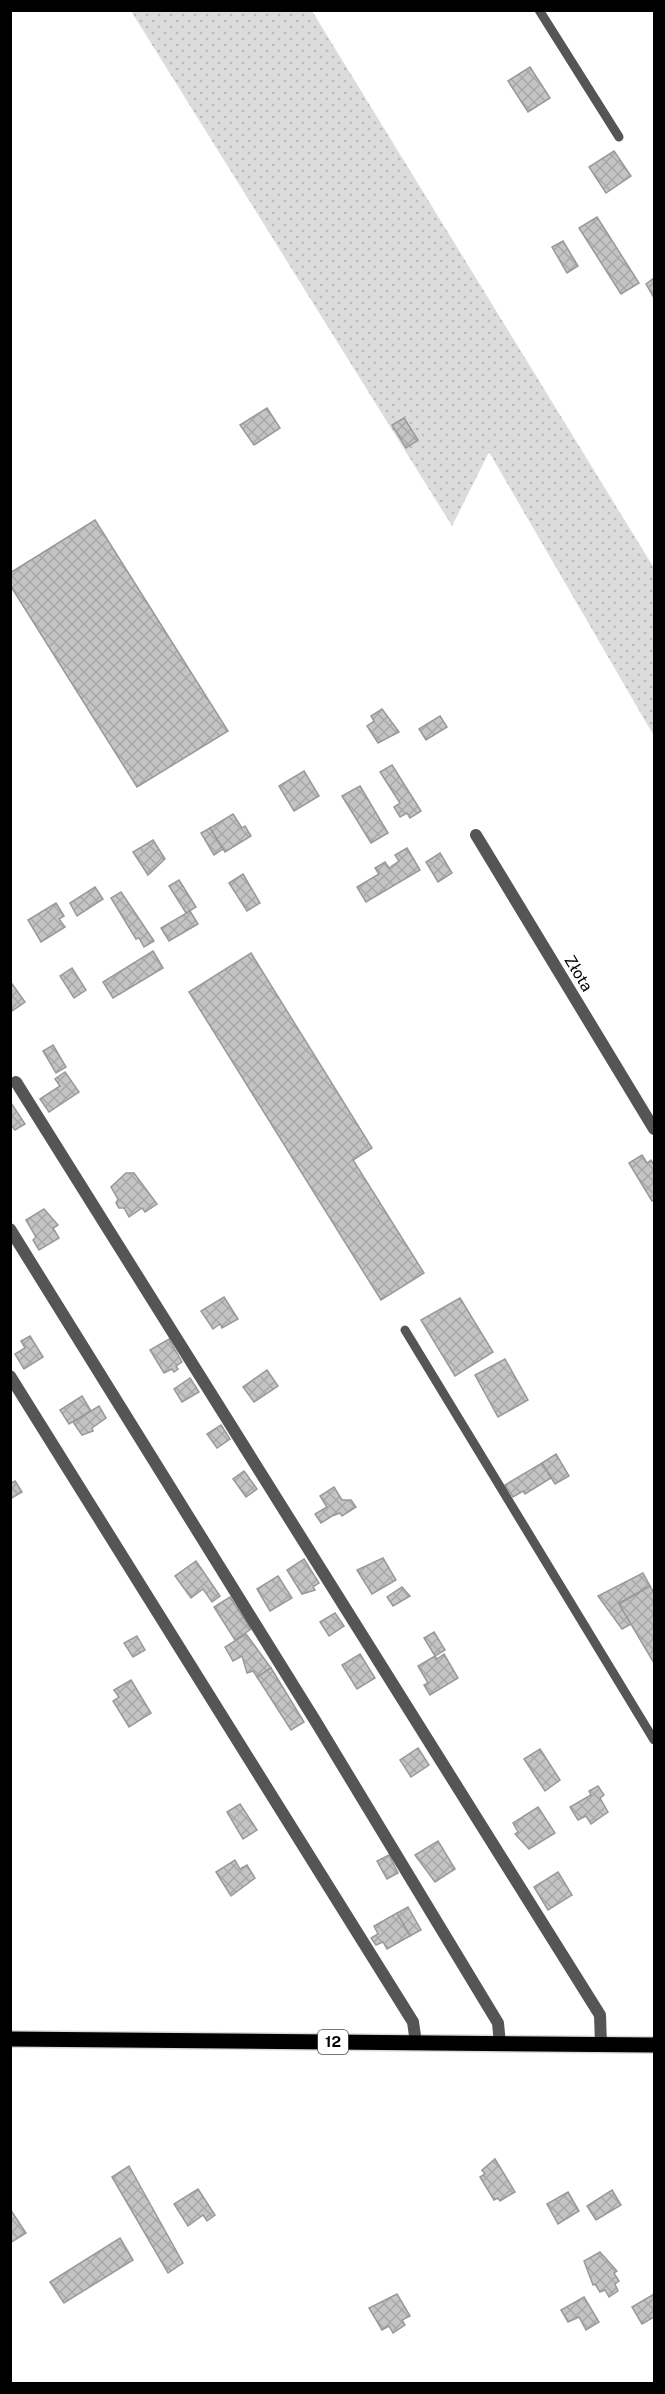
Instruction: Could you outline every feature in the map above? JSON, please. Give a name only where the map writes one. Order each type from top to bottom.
[{"type":"main road","name":"12","points":[[10,2039],[654,2045]]},
{"type":"street","name":"Złota","points":[[476,835],[654,1129]]},
{"type":"street","points":[[16,1082],[600,2015],[601,2045]]},
{"type":"street","points":[[10,1229],[316,1722],[498,2023],[500,2044]]},
{"type":"street","points":[[10,1376],[413,2022],[416,2043]]},
{"type":"lane","points":[[539,10],[620,137]]},
{"type":"lane","points":[[405,1330],[654,1740]]},
{"type":"shaded area","points":[[131,11],[312,11],[654,568],[654,736],[489,452],[452,526]]},
{"type":"building","points":[[530,67],[550,98],[528,112],[508,81]]},
{"type":"building","points":[[614,151],[631,176],[606,193],[589,167]]},
{"type":"building","points":[[597,217],[639,283],[621,294],[579,228]]},
{"type":"building","points":[[563,241],[578,266],[567,273],[552,247]]},
{"type":"building","points":[[654,278],[654,298],[646,284]]},
{"type":"building","points":[[267,408],[280,428],[254,445],[240,425]]},
{"type":"building","points":[[404,418],[418,440],[406,448],[392,425]]},
{"type":"building","points":[[95,520],[228,731],[137,787],[10,585],[10,573]]},
{"type":"building","points":[[382,709],[399,732],[378,743],[367,726],[374,721],[371,716]]},
{"type":"building","points":[[440,716],[447,727],[426,740],[419,729]]},
{"type":"building","points":[[392,765],[421,811],[410,818],[407,813],[400,817],[394,807],[400,803],[380,772]]},
{"type":"building","points":[[304,771],[319,796],[294,811],[279,786]]},
{"type":"building","points":[[360,786],[388,833],[371,843],[342,796]]},
{"type":"building","points":[[233,814],[242,828],[245,826],[251,836],[225,852],[210,828]]},
{"type":"building","points":[[210,828],[223,849],[214,855],[201,833]]},
{"type":"building","points":[[153,840],[165,859],[148,875],[133,852]]},
{"type":"building","points":[[407,848],[420,870],[366,902],[357,887],[379,874],[375,868],[385,862],[389,868],[399,861],[395,855]]},
{"type":"building","points":[[440,853],[452,873],[438,882],[426,862]]},
{"type":"building","points":[[243,874],[260,903],[247,911],[229,883]]},
{"type":"building","points":[[179,880],[196,907],[186,913],[169,886]]},
{"type":"building","points":[[95,887],[103,899],[77,916],[70,903]]},
{"type":"building","points":[[121,892],[154,941],[144,947],[139,938],[136,939],[111,898]]},
{"type":"building","points":[[56,903],[64,916],[59,919],[65,927],[41,942],[28,920]]},
{"type":"building","points":[[190,911],[198,924],[169,941],[161,928]]},
{"type":"building","points":[[153,951],[163,968],[113,998],[103,982]]},
{"type":"building","points":[[251,953],[372,1148],[353,1160],[424,1273],[381,1300],[189,992]]},
{"type":"building","points":[[72,968],[86,990],[74,998],[60,976]]},
{"type":"building","points":[[10,981],[25,1002],[12,1011],[10,1009]]},
{"type":"building","points":[[53,1045],[66,1067],[56,1073],[43,1051]]},
{"type":"building","points":[[65,1072],[79,1092],[49,1112],[40,1099],[60,1086],[55,1079]]},
{"type":"building","points":[[11,1103],[25,1124],[15,1130],[10,1124]]},
{"type":"building","points":[[642,1155],[647,1163],[651,1160],[654,1165],[654,1200],[652,1201],[629,1163]]},
{"type":"building","points":[[126,1173],[134,1173],[157,1204],[145,1212],[142,1208],[129,1217],[124,1208],[119,1208],[116,1203],[118,1199],[111,1187]]},
{"type":"building","points":[[44,1209],[58,1225],[53,1228],[59,1238],[39,1250],[33,1240],[36,1237],[26,1220]]},
{"type":"building","points":[[224,1297],[238,1319],[222,1328],[220,1324],[213,1329],[201,1311]]},
{"type":"building","points":[[460,1298],[493,1352],[455,1376],[421,1320]]},
{"type":"building","points":[[30,1336],[43,1357],[24,1369],[15,1354],[25,1348],[21,1341]]},
{"type":"building","points":[[169,1339],[182,1362],[176,1366],[178,1369],[174,1372],[172,1369],[164,1373],[150,1350]]},
{"type":"building","points":[[505,1359],[528,1400],[498,1417],[475,1375]]},
{"type":"building","points":[[267,1370],[278,1386],[254,1402],[243,1387]]},
{"type":"building","points":[[190,1378],[199,1392],[182,1402],[174,1389]]},
{"type":"building","points":[[82,1396],[91,1411],[69,1424],[60,1410]]},
{"type":"building","points":[[99,1406],[106,1418],[92,1428],[93,1431],[82,1435],[73,1422]]},
{"type":"building","points":[[221,1425],[230,1439],[217,1448],[207,1434]]},
{"type":"building","points":[[556,1454],[569,1476],[555,1484],[542,1463]]},
{"type":"building","points":[[542,1463],[551,1478],[525,1494],[523,1491],[513,1497],[505,1485]]},
{"type":"building","points":[[244,1471],[257,1489],[246,1497],[233,1479]]},
{"type":"building","points":[[15,1481],[22,1492],[10,1499],[10,1484]]},
{"type":"building","points":[[334,1487],[342,1500],[351,1500],[356,1507],[342,1516],[340,1513],[321,1523],[315,1514],[327,1507],[320,1496]]},
{"type":"building","points":[[383,1558],[396,1580],[372,1594],[357,1570]]},
{"type":"building","points":[[304,1559],[319,1583],[313,1587],[315,1590],[302,1594],[287,1570]]},
{"type":"building","points":[[196,1561],[220,1596],[212,1602],[203,1589],[191,1598],[175,1576]]},
{"type":"building","points":[[643,1573],[650,1586],[619,1603],[631,1624],[622,1629],[598,1596]]},
{"type":"building","points":[[278,1576],[292,1598],[270,1611],[257,1589]]},
{"type":"building","points":[[650,1586],[654,1593],[654,1663],[619,1604]]},
{"type":"building","points":[[402,1587],[410,1596],[393,1606],[387,1597]]},
{"type":"building","points":[[230,1597],[251,1629],[235,1640],[214,1607]]},
{"type":"building","points":[[335,1613],[344,1626],[329,1636],[320,1622]]},
{"type":"building","points":[[434,1632],[445,1650],[435,1656],[424,1638]]},
{"type":"building","points":[[246,1634],[271,1668],[257,1677],[253,1671],[247,1673],[242,1656],[233,1661],[225,1647]]},
{"type":"building","points":[[137,1636],[145,1650],[133,1657],[124,1643]]},
{"type":"building","points":[[360,1654],[375,1678],[357,1689],[342,1665]]},
{"type":"building","points":[[444,1654],[458,1678],[430,1695],[424,1685],[428,1683],[418,1666],[435,1656],[437,1659]]},
{"type":"building","points":[[271,1668],[304,1722],[291,1730],[257,1677]]},
{"type":"building","points":[[131,1680],[151,1713],[129,1727],[113,1701],[119,1697],[114,1690]]},
{"type":"building","points":[[418,1748],[429,1765],[411,1777],[400,1760]]},
{"type":"building","points":[[540,1749],[560,1780],[545,1791],[524,1759]]},
{"type":"building","points":[[598,1786],[604,1795],[600,1798],[608,1812],[591,1824],[586,1816],[578,1820],[570,1807],[591,1795],[589,1791]]},
{"type":"building","points":[[240,1804],[257,1830],[243,1839],[227,1812]]},
{"type":"building","points":[[538,1807],[555,1833],[529,1849],[515,1834],[518,1832],[513,1823]]},
{"type":"building","points":[[438,1841],[455,1869],[435,1882],[415,1855]]},
{"type":"building","points":[[389,1855],[398,1873],[387,1879],[377,1861]]},
{"type":"building","points":[[235,1860],[240,1869],[247,1865],[255,1878],[231,1896],[216,1872]]},
{"type":"building","points":[[558,1872],[572,1895],[548,1910],[534,1887]]},
{"type":"building","points":[[408,1907],[421,1930],[410,1936],[397,1913]]},
{"type":"building","points":[[397,1913],[410,1936],[387,1949],[383,1942],[376,1945],[371,1938],[378,1934],[374,1926]]},
{"type":"building","points":[[495,2159],[515,2192],[500,2201],[498,2198],[494,2200],[480,2177],[485,2174],[482,2170]]},
{"type":"building","points":[[129,2166],[183,2263],[168,2273],[112,2177]]},
{"type":"building","points":[[198,2189],[215,2215],[207,2221],[203,2215],[188,2226],[174,2204]]},
{"type":"building","points":[[612,2190],[621,2205],[596,2220],[587,2206]]},
{"type":"building","points":[[568,2192],[579,2211],[558,2224],[547,2204]]},
{"type":"building","points":[[10,2209],[26,2233],[10,2243]]},
{"type":"building","points":[[120,2238],[133,2260],[64,2303],[50,2282]]},
{"type":"building","points":[[600,2252],[617,2271],[614,2273],[619,2281],[615,2284],[618,2291],[609,2297],[605,2290],[600,2292],[595,2284],[593,2285],[584,2261]]},
{"type":"building","points":[[397,2294],[410,2316],[402,2320],[405,2325],[393,2333],[389,2326],[382,2330],[369,2308]]},
{"type":"building","points":[[654,2294],[654,2317],[642,2324],[632,2307]]},
{"type":"building","points":[[584,2297],[599,2322],[586,2330],[579,2317],[568,2322],[561,2310]]}]
